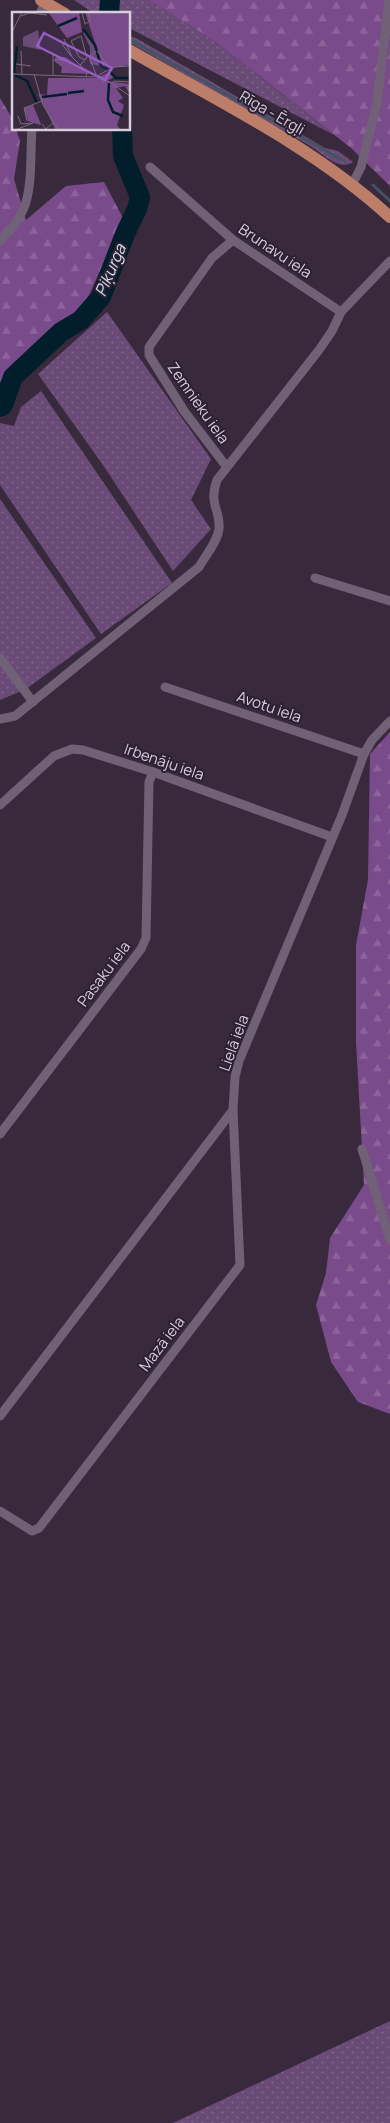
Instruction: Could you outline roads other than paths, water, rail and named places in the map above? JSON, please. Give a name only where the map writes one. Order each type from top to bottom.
[{"type":"main road","points":[[42,5],[60,12]]},
{"type":"main road","name":"Rīga - Ērgļi","points":[[130,51],[307,153],[352,185],[390,217]]},
{"type":"street","points":[[352,185],[361,167],[377,103],[389,0]]},
{"type":"street","points":[[0,241],[11,230],[24,209],[28,188],[32,130]]},
{"type":"street","name":"Brunavu iela","points":[[150,167],[233,240],[341,312]]},
{"type":"street","name":"Zemnieku iela","points":[[226,466],[184,411],[149,355],[149,347],[212,258],[233,240]]},
{"type":"street","points":[[0,719],[15,716],[199,567],[219,530],[213,502],[213,491],[217,480],[226,466],[319,350],[332,331],[341,312],[387,263]]},
{"type":"street","points":[[315,578],[390,602]]},
{"type":"street","points":[[0,658],[33,702]]},
{"type":"street","name":"Avotu iela","points":[[165,687],[364,754]]},
{"type":"street","name":"Lielā iela","points":[[233,1110],[235,1077],[239,1061],[332,837],[364,754],[372,740],[390,721]]},
{"type":"street","name":"Irbenāju iela","points":[[0,805],[54,756],[72,749],[83,750],[152,772],[332,837]]},
{"type":"street","name":"Pasaku iela","points":[[0,1134],[141,949],[146,938],[149,782],[152,772]]},
{"type":"street","points":[[0,1416],[233,1110]]},
{"type":"street","name":"Mazā iela","points":[[0,1511],[32,1531],[40,1528],[240,1265],[233,1110]]},
{"type":"street","points":[[362,1149],[390,1240]]},
{"type":"waterway","name":"Piķurga","points":[[109,12],[110,0]]},
{"type":"waterway","points":[[130,40],[344,161]]},
{"type":"waterway","name":"Piķurga","points":[[0,407],[3,405],[13,377],[61,332],[81,320],[101,297],[125,234],[137,209],[140,197],[123,156],[122,130]]},
{"type":"waterway","points":[[373,185],[390,201]]}]
